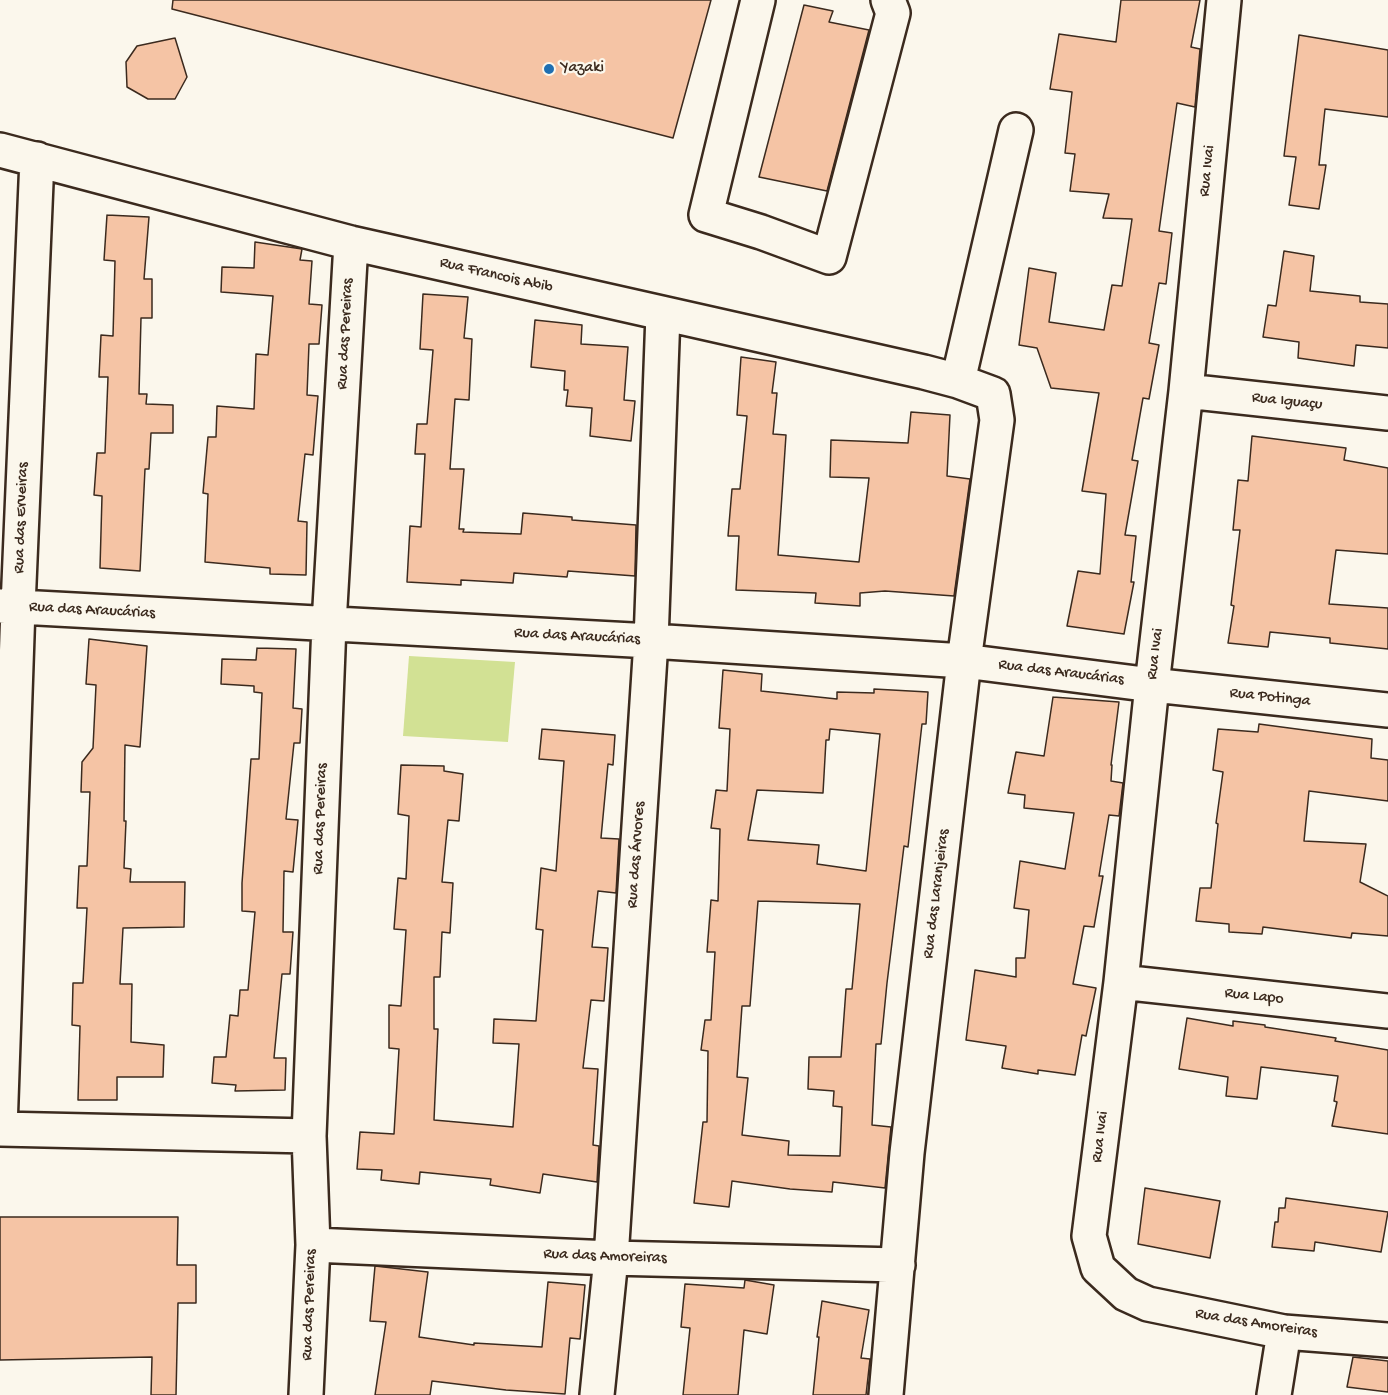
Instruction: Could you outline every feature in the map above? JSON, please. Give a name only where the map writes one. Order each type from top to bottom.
[{"type":"street","points":[[758,0],[706,215],[829,257],[893,13],[888,0]]},
{"type":"street","name":"Rua Ivai","points":[[1126,1294],[1098,1268],[1089,1236],[1121,982],[1186,391],[1224,0]]},
{"type":"street","points":[[958,381],[1016,130]]},
{"type":"street","name":"Rua Francois Abib","points":[[0,150],[351,243],[958,381],[993,394]]},
{"type":"street","name":"Rua das Erveiras","points":[[0,1129],[9,607],[37,159]]},
{"type":"street","name":"Rua das Pereiras","points":[[306,1395],[313,1245],[309,1136],[329,624],[351,243]]},
{"type":"street","name":"Rua das Árvores","points":[[597,1395],[611,1258],[651,641],[663,314]]},
{"type":"street","name":"Rua Iguaçu","points":[[1186,391],[1388,414]]},
{"type":"street","name":"Rua das Laranjeiras","points":[[886,1395],[907,1153],[963,661],[997,420],[993,394]]},
{"type":"street","name":"Rua das Araucárias","points":[[9,607],[651,641],[963,661],[1152,685]]},
{"type":"street","name":"Rua Potinga","points":[[1152,685],[1388,710]]},
{"type":"street","name":"Rua Lapo","points":[[1121,982],[1388,1011]]},
{"type":"street","points":[[0,1129],[309,1136]]},
{"type":"street","name":"Rua das Amoreiras","points":[[313,1245],[611,1258],[898,1265]]},
{"type":"street","name":"Rua das Amoreiras","points":[[1126,1294],[1148,1304],[1284,1332],[1388,1340]]},
{"type":"street","points":[[1274,1395],[1284,1332]]},
{"type":"green space","points":[[409,656],[515,662],[508,742],[403,736]]},
{"type":"building","name":"Yazaki","points":[[173,0],[711,0],[673,138],[172,9]]},
{"type":"building","points":[[1121,0],[1200,0],[1191,47],[1200,49],[1195,107],[1177,103],[1159,231],[1172,233],[1166,284],[1159,283],[1149,343],[1159,345],[1149,399],[1143,398],[1132,460],[1138,461],[1125,535],[1136,536],[1131,582],[1134,582],[1124,634],[1067,626],[1078,571],[1100,574],[1106,494],[1082,491],[1099,393],[1051,388],[1037,348],[1019,345],[1029,268],[1056,273],[1049,322],[1104,330],[1112,285],[1122,286],[1132,219],[1103,218],[1109,194],[1070,191],[1075,154],[1065,153],[1072,92],[1050,89],[1059,34],[1116,42]]},
{"type":"building","points":[[804,5],[833,11],[829,22],[869,30],[827,191],[759,177]]},
{"type":"building","points":[[1299,35],[1388,50],[1388,117],[1325,109],[1319,165],[1326,165],[1319,209],[1289,205],[1296,157],[1284,156]]},
{"type":"building","points":[[175,38],[187,77],[175,99],[148,99],[127,87],[126,62],[137,46]]},
{"type":"building","points":[[107,215],[149,217],[144,279],[152,279],[152,318],[141,318],[139,394],[147,394],[146,404],[173,405],[173,433],[151,433],[149,469],[145,469],[140,571],[100,568],[102,496],[94,495],[97,453],[105,453],[108,377],[99,377],[101,335],[113,336],[115,261],[104,260]]},
{"type":"building","points":[[255,242],[302,249],[300,260],[312,261],[309,304],[322,305],[319,344],[309,344],[307,395],[318,396],[313,455],[305,454],[298,521],[307,522],[306,575],[270,574],[270,568],[205,562],[208,494],[203,493],[208,437],[216,437],[217,406],[254,409],[256,354],[268,355],[273,296],[221,292],[222,267],[254,268]]},
{"type":"building","points":[[1284,251],[1314,256],[1310,291],[1360,296],[1360,302],[1388,304],[1388,348],[1356,345],[1354,366],[1298,358],[1299,342],[1263,337],[1268,305],[1276,306]]},
{"type":"building","points":[[423,294],[468,297],[464,338],[472,339],[469,400],[455,399],[450,469],[464,469],[459,529],[464,529],[463,532],[521,534],[523,513],[636,525],[635,576],[568,571],[567,577],[514,573],[513,583],[461,580],[461,585],[407,582],[410,526],[421,527],[425,454],[415,454],[417,424],[427,424],[433,350],[420,349]]},
{"type":"building","points":[[535,320],[582,325],[581,344],[628,347],[624,400],[635,401],[631,441],[590,436],[592,408],[566,406],[568,390],[564,390],[565,371],[531,367]]},
{"type":"building","points":[[741,357],[776,362],[772,393],[777,393],[773,434],[786,435],[778,555],[859,562],[869,478],[830,477],[831,440],[908,443],[911,412],[950,415],[947,476],[970,479],[954,596],[885,591],[860,593],[860,606],[815,603],[816,593],[736,590],[739,536],[728,536],[732,489],[740,489],[747,416],[737,415]]},
{"type":"building","points":[[1252,436],[1346,448],[1344,460],[1388,468],[1388,554],[1336,550],[1329,604],[1388,608],[1388,649],[1330,643],[1330,638],[1270,632],[1268,647],[1228,643],[1234,606],[1231,605],[1240,530],[1233,530],[1238,480],[1248,481]]},
{"type":"building","points":[[89,639],[147,646],[140,747],[125,745],[124,868],[131,869],[130,882],[185,882],[184,927],[123,928],[120,984],[132,984],[131,1042],[164,1045],[163,1077],[117,1077],[117,1100],[78,1100],[80,1026],[72,1025],[73,983],[83,983],[87,908],[77,908],[79,866],[87,866],[90,792],[81,792],[82,762],[93,748],[96,685],[86,684]]},
{"type":"building","points":[[257,648],[296,649],[293,708],[302,709],[300,743],[294,743],[286,819],[298,820],[293,872],[284,871],[283,932],[293,932],[290,974],[282,974],[274,1058],[286,1058],[285,1090],[235,1091],[236,1085],[212,1083],[214,1057],[226,1057],[230,1015],[238,1016],[240,990],[248,990],[255,912],[242,911],[242,883],[251,759],[259,759],[262,693],[254,692],[254,686],[221,684],[222,659],[256,660]]},
{"type":"building","points":[[723,670],[762,674],[761,691],[837,699],[837,692],[874,693],[874,689],[928,692],[926,724],[922,724],[908,847],[904,846],[881,1044],[876,1044],[872,1125],[891,1127],[885,1188],[833,1182],[832,1192],[732,1181],[729,1207],[694,1203],[703,1122],[707,1122],[708,1051],[701,1050],[705,1020],[711,1020],[715,952],[707,952],[711,900],[718,901],[720,829],[711,828],[716,790],[727,791],[730,729],[719,728]],"holes":[[[830,729],[880,734],[866,871],[817,864],[819,845],[748,840],[757,790],[823,793],[826,740],[829,740]],[[758,901],[860,904],[852,989],[846,989],[841,1057],[809,1057],[808,1089],[834,1091],[833,1106],[842,1107],[840,1156],[788,1155],[789,1141],[742,1135],[748,1078],[737,1077],[742,1006],[750,1006]]]},
{"type":"building","points":[[1053,697],[1119,702],[1111,781],[1123,783],[1119,816],[1109,815],[1099,876],[1103,876],[1094,927],[1084,926],[1073,984],[1096,988],[1086,1036],[1082,1035],[1075,1075],[1038,1070],[1038,1074],[1002,1068],[1006,1046],[966,1040],[975,970],[1016,977],[1016,958],[1025,958],[1029,910],[1014,908],[1020,861],[1065,869],[1074,813],[1024,808],[1025,795],[1008,793],[1016,752],[1044,756]]},
{"type":"building","points":[[1259,724],[1372,739],[1371,758],[1388,760],[1388,801],[1309,791],[1304,841],[1366,844],[1360,882],[1388,896],[1388,936],[1352,933],[1351,938],[1263,927],[1262,934],[1229,932],[1229,924],[1196,921],[1200,888],[1211,888],[1223,772],[1213,770],[1218,729],[1258,732]]},
{"type":"building","points":[[542,729],[615,735],[613,765],[608,764],[601,838],[619,839],[616,893],[598,891],[592,947],[608,948],[604,1001],[591,1000],[583,1068],[598,1069],[593,1145],[599,1146],[597,1182],[543,1174],[540,1193],[490,1185],[491,1179],[420,1172],[419,1184],[381,1180],[382,1170],[357,1169],[360,1132],[394,1134],[399,1049],[389,1048],[389,1005],[401,1006],[406,930],[394,929],[398,878],[406,879],[409,816],[398,814],[401,765],[444,766],[444,771],[463,774],[459,821],[448,820],[442,882],[453,883],[450,933],[442,932],[440,977],[434,977],[434,1029],[438,1029],[434,1120],[513,1127],[519,1044],[493,1043],[494,1019],[536,1021],[543,930],[536,929],[541,868],[556,871],[564,761],[539,759]]},
{"type":"building","points":[[1187,1018],[1233,1026],[1233,1021],[1265,1025],[1265,1027],[1336,1038],[1335,1041],[1388,1050],[1388,1134],[1332,1126],[1337,1102],[1334,1101],[1338,1076],[1261,1067],[1257,1099],[1226,1096],[1228,1077],[1179,1069]]},
{"type":"building","points":[[1145,1188],[1220,1201],[1210,1258],[1138,1244]]},
{"type":"building","points":[[1286,1198],[1388,1212],[1381,1252],[1315,1242],[1314,1251],[1272,1247],[1279,1208],[1285,1208]]},
{"type":"building","points":[[0,1217],[178,1217],[177,1265],[196,1265],[196,1303],[178,1303],[176,1395],[151,1395],[152,1357],[0,1360]]},
{"type":"building","points":[[375,1266],[428,1272],[419,1337],[474,1345],[474,1343],[542,1347],[548,1282],[585,1285],[580,1339],[570,1338],[565,1394],[432,1381],[430,1395],[375,1395],[386,1322],[370,1321]]},
{"type":"building","points":[[745,1280],[774,1285],[767,1334],[744,1330],[738,1395],[683,1395],[690,1328],[681,1327],[685,1284],[744,1288]]},
{"type":"building","points":[[822,1301],[869,1310],[861,1358],[870,1359],[866,1395],[813,1395]]},
{"type":"building","points":[[1353,1357],[1388,1361],[1388,1392],[1347,1387]]},
{"type":"place","name":"Yazaki","points":[[549,69]]}]
